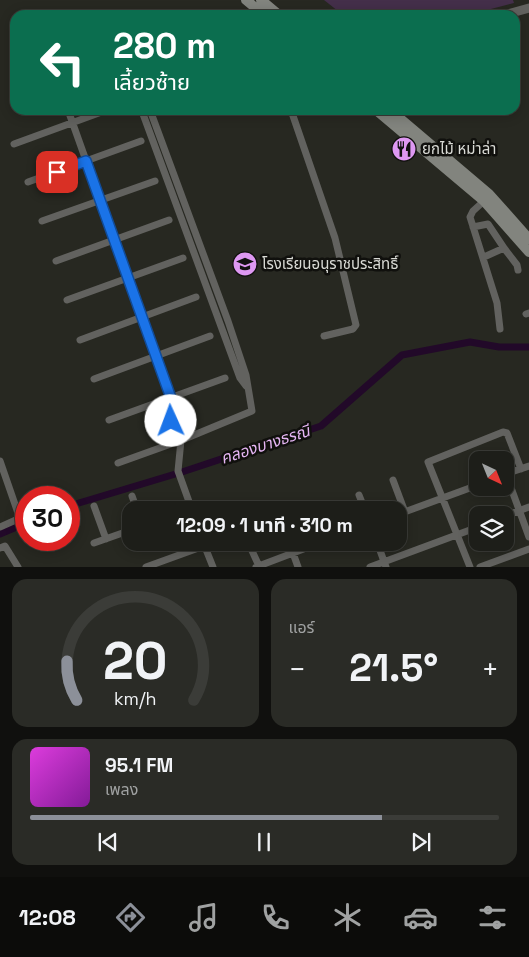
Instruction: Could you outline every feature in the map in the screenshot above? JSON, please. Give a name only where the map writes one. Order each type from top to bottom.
[{"type":"main road","points":[[246,0],[258,10]]},
{"type":"main road","points":[[261,0],[272,10]]},
{"type":"main road","points":[[382,115],[484,201],[529,252]]},
{"type":"main road","points":[[396,115],[489,194],[529,239]]},
{"type":"street","points":[[70,115],[171,398],[173,410],[171,421],[175,432],[182,438]]},
{"type":"street","points":[[14,144],[94,115]]},
{"type":"street","points":[[143,115],[240,378],[247,386]]},
{"type":"street","points":[[118,463],[251,413],[252,406],[246,375],[224,310],[152,115]]},
{"type":"street","points":[[293,115],[335,238],[356,325],[353,329],[324,336]]},
{"type":"street","points":[[28,182],[141,141]]},
{"type":"street","points":[[42,222],[155,180]]},
{"type":"street","points":[[484,201],[471,215],[472,227],[484,257],[498,303],[500,329]]},
{"type":"street","points":[[56,261],[169,220]]},
{"type":"street","points":[[472,227],[488,224],[517,264],[518,270]]},
{"type":"street","points":[[184,229],[193,226]]},
{"type":"street","points":[[484,257],[504,248]]},
{"type":"street","points":[[67,300],[183,258]]},
{"type":"street","points":[[80,340],[196,297]]},
{"type":"street","points":[[216,313],[224,310]]},
{"type":"street","points":[[94,379],[210,336]]},
{"type":"street","points":[[109,420],[225,378]]},
{"type":"street","points":[[470,567],[428,462],[499,433],[507,433],[525,468]]},
{"type":"street","points":[[182,438],[179,474],[187,501]]},
{"type":"street","points":[[0,462],[18,519],[0,527]]},
{"type":"street","points":[[394,480],[399,501]]},
{"type":"street","points":[[407,511],[469,488]]},
{"type":"street","points":[[359,495],[361,501]]},
{"type":"street","points":[[132,496],[134,501]]},
{"type":"street","points":[[514,496],[529,537]]},
{"type":"street","points":[[94,506],[106,539]]},
{"type":"street","points":[[514,513],[529,507]]},
{"type":"street","points":[[370,567],[385,564],[469,530]]},
{"type":"street","points":[[94,543],[122,533]]},
{"type":"street","points":[[0,548],[4,546],[8,549],[18,567]]},
{"type":"street","points":[[480,567],[529,548]]},
{"type":"street","points":[[146,567],[186,551]]},
{"type":"street","points":[[206,551],[214,567]]},
{"type":"street","points":[[251,551],[257,566],[301,551]]},
{"type":"street","points":[[293,551],[298,567]]},
{"type":"street","points":[[380,551],[385,564]]},
{"type":"shaded area","points":[[324,0],[513,0],[514,3],[487,10],[337,10]]},
{"type":"waterway","name":"คลองบางธรณี","points":[[80,503],[182,472],[321,426],[402,355],[470,342],[499,347],[529,347]]},
{"type":"waterway","name":"คลองบางธรณี","points":[[0,534],[15,528]]},
{"type":"place","name":"ยกไม้ หม่าล่า","points":[[404,149]]},
{"type":"place","name":"โรงเรียนอนุราชประสิทธิ์","points":[[245,264]]},
{"type":"route","points":[[57,172],[86,161],[171,398],[173,410],[171,421]]}]
